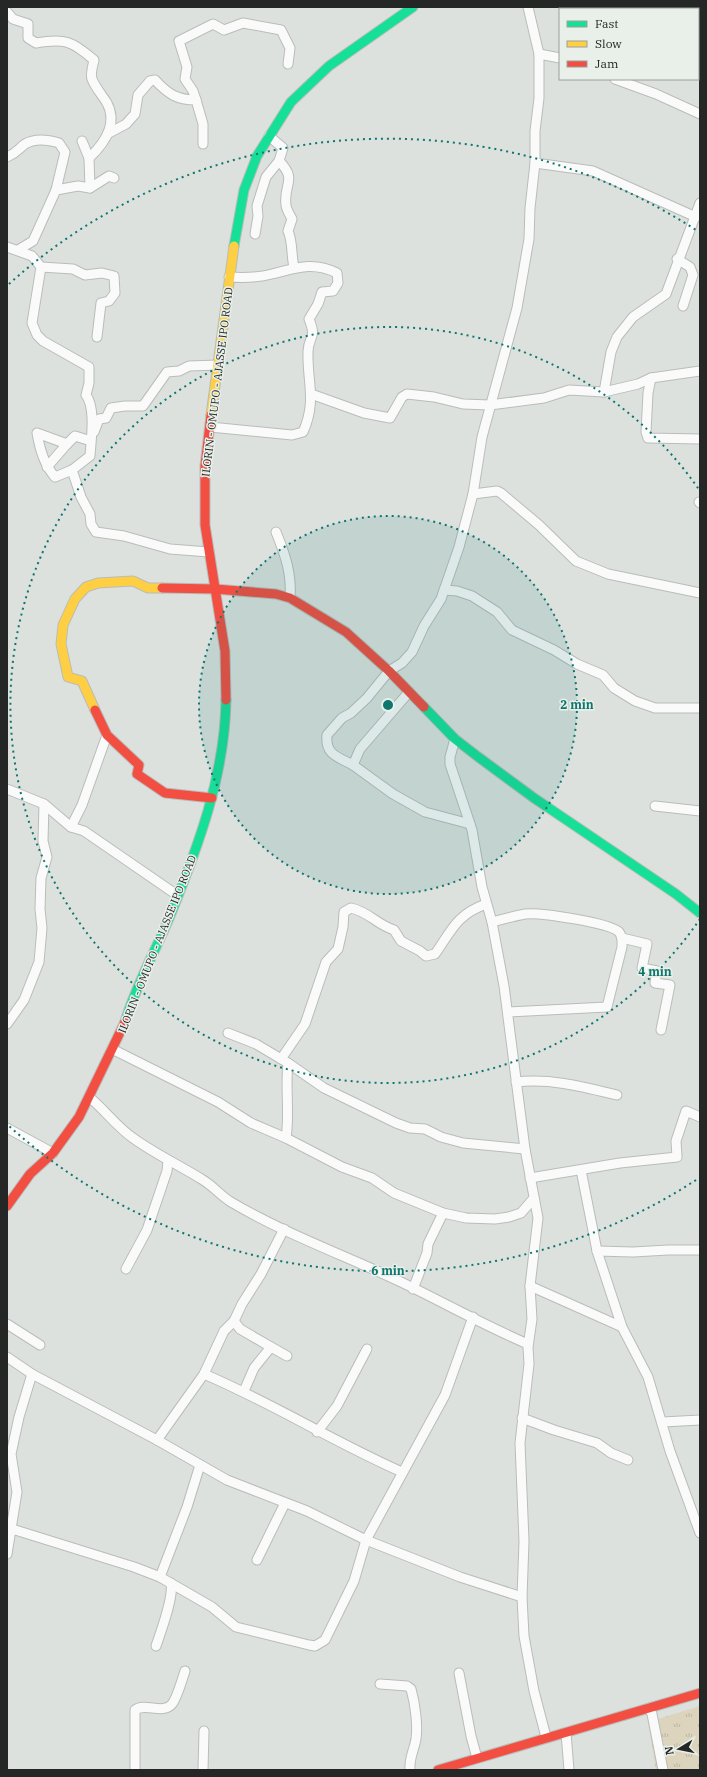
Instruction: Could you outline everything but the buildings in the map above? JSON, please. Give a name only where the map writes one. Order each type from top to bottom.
[{"type":"main road","name":"ILORIN - OMUPO - AJASSE IPO ROAD","points":[[7,1206],[30,1174],[53,1153],[79,1117],[123,1028],[131,1002],[177,896],[212,798],[224,742],[227,698],[225,651],[209,552],[204,498],[206,459],[229,277],[244,190],[257,156],[291,102],[314,79],[363,41],[413,7]]},
{"type":"main road","points":[[212,798],[165,793],[137,774],[140,765],[118,743],[107,735],[98,718],[87,688],[82,681],[68,677],[60,644],[63,625],[75,599],[86,587],[98,583],[133,581],[148,588],[215,589],[276,594],[290,598],[346,632],[389,671],[455,739],[534,798],[676,894],[700,913]]},
{"type":"main road","points":[[438,1770],[546,1737],[566,1733],[700,1693]]},
{"type":"street","points":[[470,824],[425,812],[393,794],[353,765],[332,753],[328,749],[327,735],[342,718],[351,713],[367,698],[389,671],[402,663],[412,652],[444,590],[459,547],[473,494],[482,437],[506,353],[524,278],[529,239],[535,163],[535,131],[539,102],[539,54],[528,7]]},
{"type":"street","points":[[7,12],[13,19],[28,24],[28,38],[36,42],[57,39],[77,46],[94,60],[91,77],[108,106],[111,120],[109,133],[100,148],[89,158]]},
{"type":"street","points":[[203,144],[203,124],[193,91],[185,79],[187,67],[179,41],[213,24],[224,30],[244,23],[281,30],[290,48],[288,64]]},
{"type":"street","points":[[539,54],[559,58]]},
{"type":"street","points":[[109,133],[126,124],[135,114],[138,95],[150,81],[155,80],[162,88],[180,100],[196,100]]},
{"type":"street","points":[[618,80],[656,94],[700,114]]},
{"type":"street","points":[[255,234],[258,216],[256,206],[266,177],[279,161],[283,148],[269,136]]},
{"type":"street","points":[[7,156],[17,153],[26,143],[45,139],[59,143],[65,152],[56,190],[33,240],[18,250]]},
{"type":"street","points":[[82,141],[89,158],[90,188]]},
{"type":"street","points":[[279,161],[285,167],[290,179],[286,192],[286,205],[292,219],[288,231],[292,240],[290,253],[294,267]]},
{"type":"street","points":[[535,163],[593,171],[696,217]]},
{"type":"street","points":[[56,190],[78,186],[90,188],[109,176],[114,178]]},
{"type":"street","points":[[604,392],[611,352],[617,337],[633,317],[666,294],[677,259],[696,217],[700,203]]},
{"type":"street","points":[[7,247],[32,256],[41,267],[73,270],[84,275],[102,273],[114,276],[115,293],[109,302],[101,303],[98,337]]},
{"type":"street","points":[[677,259],[690,267],[693,275],[683,306]]},
{"type":"street","points":[[210,427],[292,435],[303,432],[309,417],[311,394],[308,350],[314,331],[310,319],[318,304],[322,292],[333,291],[338,283],[337,273],[329,269],[309,266],[294,267],[272,274],[250,278],[229,277]]},
{"type":"street","points":[[41,267],[32,323],[33,327],[43,340],[89,367],[89,383],[86,395],[91,401],[90,456],[72,470],[55,477],[47,467],[41,451],[37,433],[67,444]]},
{"type":"street","points":[[91,440],[98,419],[106,418],[111,408],[143,406],[167,372],[179,371],[189,366],[218,365]]},
{"type":"street","points":[[311,394],[364,412],[390,418],[402,397],[408,394],[434,397],[464,404],[490,405],[544,398],[569,390],[604,392],[638,384],[651,378],[700,371]]},
{"type":"street","points":[[651,378],[648,394],[646,432],[648,438],[700,439]]},
{"type":"street","points":[[47,467],[75,436],[91,440]]},
{"type":"street","points":[[72,470],[81,497],[90,514],[90,524],[96,532],[124,536],[170,549],[209,552]]},
{"type":"street","points":[[473,494],[497,491],[501,493],[539,525],[576,561],[608,574],[700,593]]},
{"type":"street","points":[[276,532],[289,568],[291,582],[290,598]]},
{"type":"street","points":[[444,590],[472,596],[497,612],[512,630],[538,641],[577,664],[602,675],[614,688],[635,701],[655,708],[700,708]]},
{"type":"street","points":[[353,765],[360,749],[409,692]]},
{"type":"street","points":[[71,828],[82,806],[107,735]]},
{"type":"street","points":[[455,739],[450,757],[450,764],[470,824],[486,904],[492,922],[508,1012],[508,1029],[525,1149],[538,1218],[530,1286],[532,1319],[528,1344],[529,1364],[520,1443],[524,1541],[522,1597],[526,1642],[534,1691],[546,1737]]},
{"type":"street","points":[[7,789],[44,804],[71,828],[84,831],[177,896]]},
{"type":"street","points":[[7,1024],[24,1000],[39,962],[42,934],[40,909],[41,878],[47,857],[43,841],[44,804]]},
{"type":"street","points":[[655,806],[700,811]]},
{"type":"street","points":[[286,1138],[289,1118],[287,1081],[284,1061],[305,1024],[326,962],[338,949],[343,927],[344,912],[350,908],[362,910],[382,926],[394,930],[401,941],[420,950],[426,956],[435,954],[447,934],[462,916],[470,910],[486,904]]},
{"type":"street","points":[[492,922],[527,914],[564,916],[618,931],[622,938],[622,947],[607,1007],[508,1012]]},
{"type":"street","points":[[622,938],[647,944],[642,968],[657,971],[655,983],[670,985],[661,1030]]},
{"type":"street","points":[[228,1032],[256,1044],[324,1088],[410,1128],[424,1129],[441,1137],[463,1143],[525,1149]]},
{"type":"street","points":[[112,1049],[218,1102],[250,1123],[286,1138],[342,1167],[372,1178],[394,1193],[443,1213],[466,1218],[502,1218],[521,1213],[534,1198]]},
{"type":"street","points":[[516,1082],[533,1080],[566,1084],[617,1095]]},
{"type":"street","points":[[89,1097],[106,1111],[118,1126],[168,1161],[204,1180],[230,1202],[528,1344]]},
{"type":"street","points":[[530,1178],[677,1157],[676,1141],[686,1111],[700,1117]]},
{"type":"street","points":[[7,1128],[53,1153]]},
{"type":"street","points":[[126,1268],[146,1230],[167,1171],[168,1161]]},
{"type":"street","points":[[581,1170],[597,1252],[622,1327],[648,1377],[663,1422],[670,1451],[700,1533]]},
{"type":"street","points":[[413,1289],[427,1253],[428,1244],[443,1213]]},
{"type":"street","points":[[157,1440],[204,1374],[224,1331],[234,1321],[242,1304],[261,1274],[284,1229]]},
{"type":"street","points":[[597,1252],[700,1250]]},
{"type":"street","points":[[530,1286],[622,1327]]},
{"type":"street","points":[[12,1529],[134,1567],[160,1577],[212,1607],[236,1627],[315,1646],[325,1640],[354,1581],[366,1540],[445,1395],[473,1317]]},
{"type":"street","points":[[234,1321],[240,1329],[287,1356]]},
{"type":"street","points":[[7,1324],[40,1345]]},
{"type":"street","points":[[244,1391],[254,1368],[271,1347]]},
{"type":"street","points":[[317,1432],[337,1406],[367,1349]]},
{"type":"street","points":[[7,1357],[32,1374],[157,1440],[227,1480],[307,1511],[366,1540],[460,1577],[522,1597]]},
{"type":"street","points":[[7,1554],[12,1529],[16,1492],[12,1454],[19,1417],[32,1374]]},
{"type":"street","points":[[204,1374],[244,1391],[317,1432],[402,1472]]},
{"type":"street","points":[[522,1418],[554,1430],[597,1443],[611,1453],[628,1460]]},
{"type":"street","points":[[663,1422],[700,1420]]},
{"type":"street","points":[[160,1577],[192,1495],[200,1465]]},
{"type":"street","points":[[257,1560],[285,1503]]},
{"type":"street","points":[[156,1646],[165,1620],[172,1591],[171,1583]]},
{"type":"street","points":[[135,1770],[135,1710],[141,1707],[165,1708],[172,1705],[185,1671]]},
{"type":"street","points":[[459,1673],[471,1736],[477,1758]]},
{"type":"street","points":[[380,1684],[407,1686],[411,1689],[416,1733],[415,1742],[409,1759],[410,1770]]},
{"type":"street","points":[[649,1708],[655,1729],[663,1770]]},
{"type":"street","points":[[203,1770],[204,1731]]},
{"type":"street","points":[[566,1733],[569,1770]]},
{"type":"green space","points":[[700,1706],[700,1770],[656,1770],[648,1722]]},
{"type":"traffic: fast","points":[[234,246],[244,190],[257,156],[291,102],[329,66],[413,7]]},
{"type":"traffic: fast","points":[[125,1022],[140,982],[170,916],[200,837],[221,756],[226,700]]},
{"type":"traffic: fast","points":[[424,707],[455,739],[477,756],[534,798],[676,894],[700,913]]},
{"type":"traffic: slow","points":[[211,415],[234,246]]},
{"type":"traffic: slow","points":[[95,710],[82,681],[68,677],[61,644],[63,625],[75,599],[86,587],[98,583],[133,581],[148,588],[162,588]]},
{"type":"traffic: jam","points":[[211,415],[205,466],[205,525],[225,651],[226,700]]},
{"type":"traffic: jam","points":[[162,588],[215,589],[276,594],[290,598],[346,632],[389,671],[424,707]]},
{"type":"traffic: jam","points":[[95,710],[107,735],[139,765],[137,774],[165,793],[212,798]]},
{"type":"traffic: jam","points":[[7,1206],[30,1174],[53,1153],[79,1117],[125,1022]]},
{"type":"traffic: jam","points":[[438,1770],[700,1693]]}]
